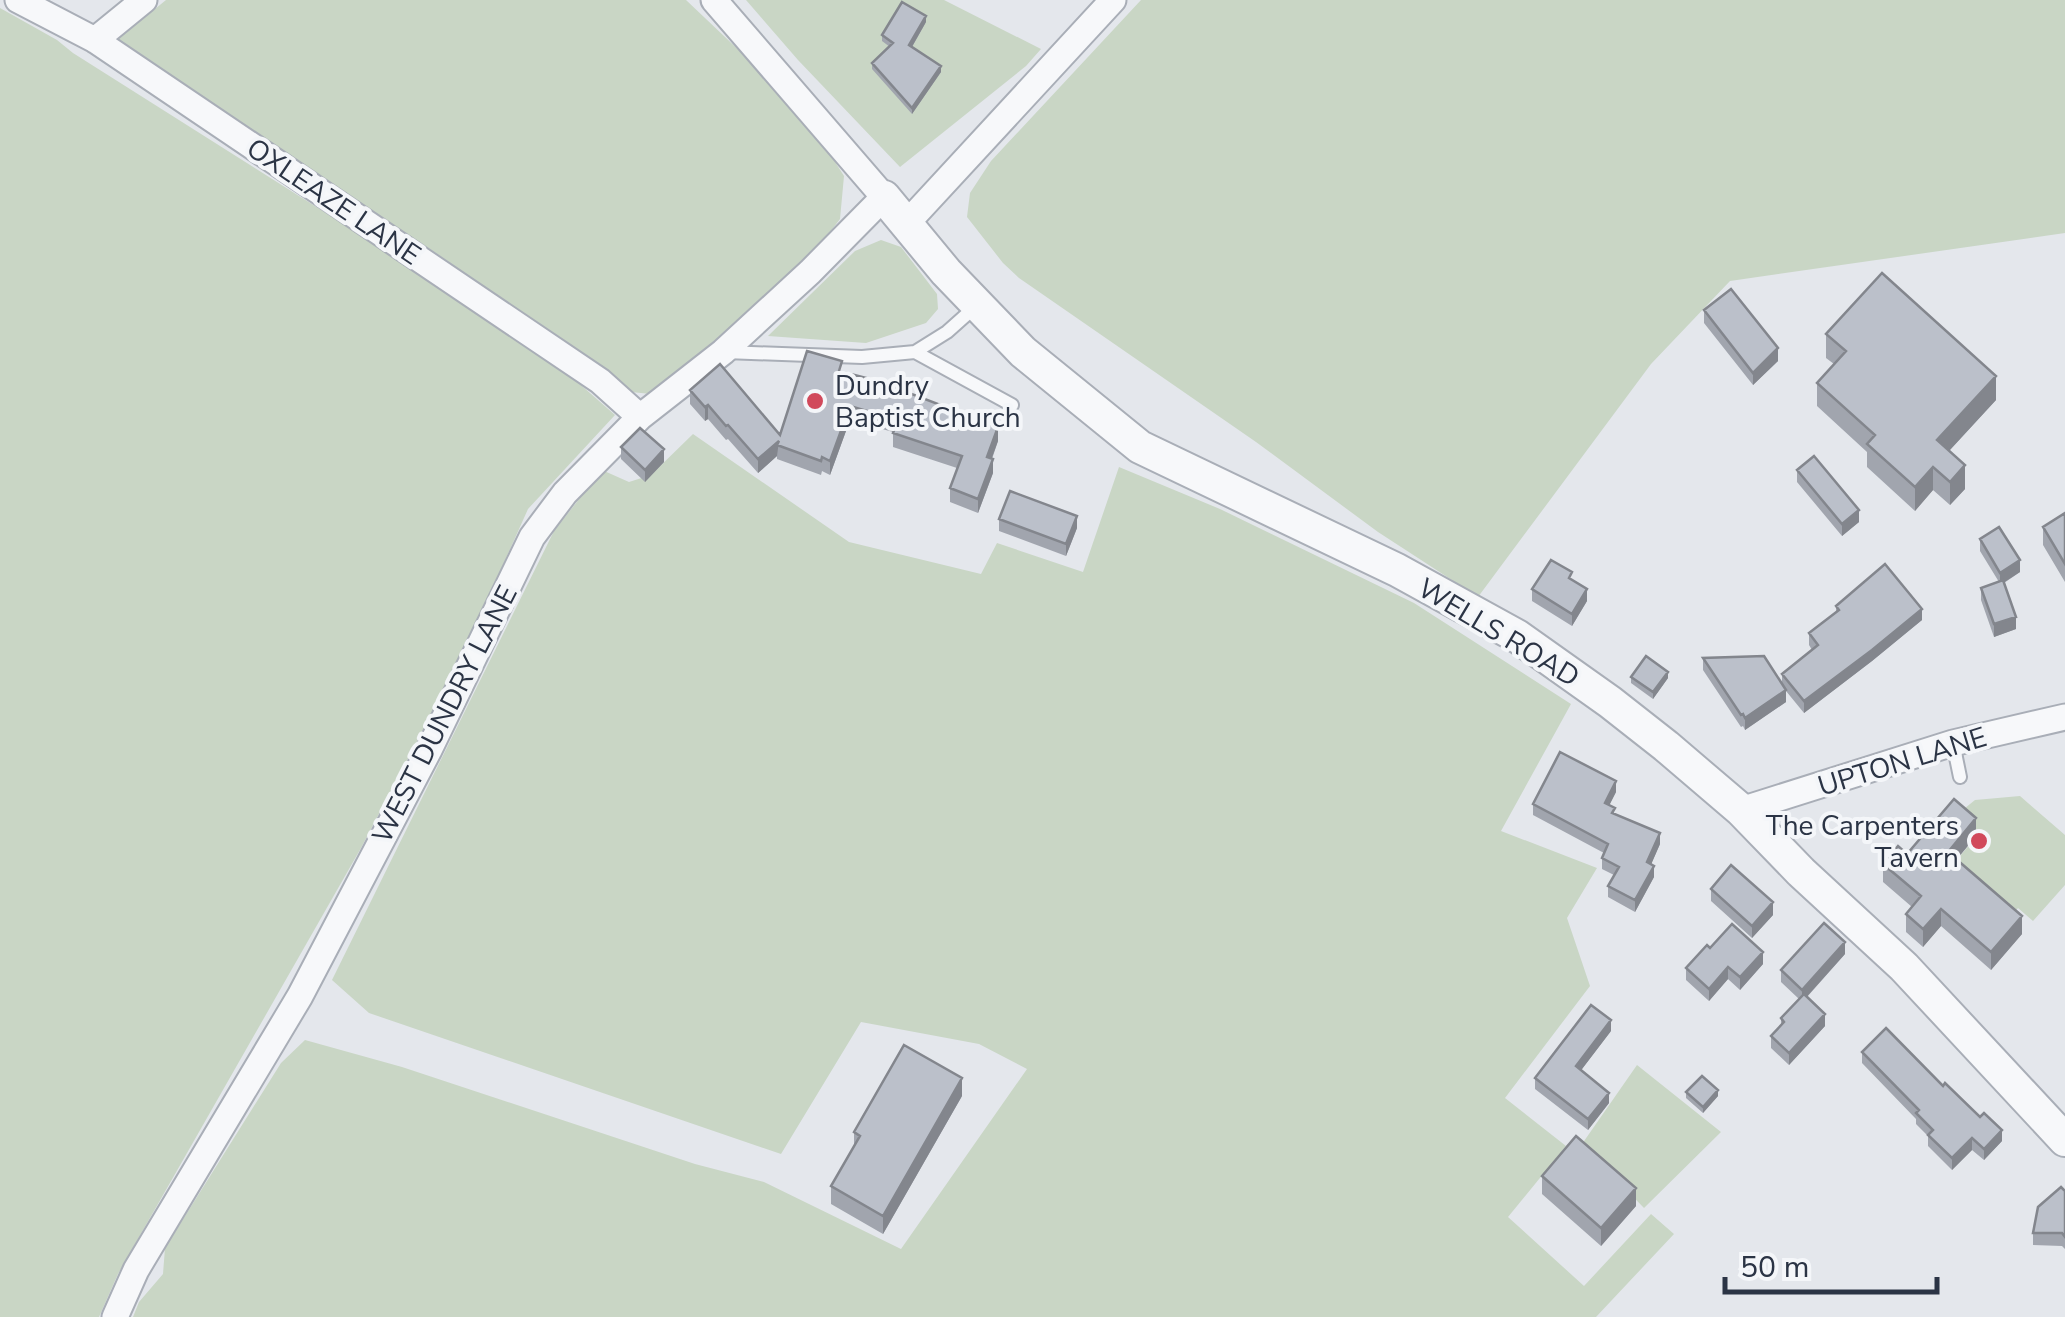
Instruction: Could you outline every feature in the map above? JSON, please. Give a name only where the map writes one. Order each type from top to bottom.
[{"type":"street","name":"OXLEAZE LANE","points":[[18,0],[95,40],[600,381],[640,418]]},
{"type":"street","points":[[95,40],[144,0]]},
{"type":"street","points":[[714,0],[884,197]]},
{"type":"street","points":[[907,223],[1114,0]]},
{"type":"street","name":"WELLS ROAD","points":[[884,197],[946,272],[1022,352],[1140,447],[1397,570],[1517,636],[1610,702],[1741,810],[1801,872],[1904,967],[2065,1140]]},
{"type":"street","name":"WEST DUNDRY LANE","points":[[115,1317],[136,1270],[300,996],[429,750],[532,537],[565,493],[640,418],[723,352],[884,197]]},
{"type":"street","name":"UPTON LANE","points":[[1741,810],[1953,744],[2065,716]]},
{"type":"lane","points":[[723,352],[862,357],[915,352],[947,332],[978,305]]},
{"type":"lane","points":[[915,352],[1012,405]]},
{"type":"lane","points":[[1953,744],[1960,777]]},
{"type":"green space","points":[[166,0],[686,0],[783,92],[823,143],[844,176],[840,219],[801,270],[651,394],[631,392],[449,262],[117,40]]},
{"type":"green space","points":[[746,0],[944,0],[1041,49],[1026,66],[900,167]]},
{"type":"green space","points":[[1141,0],[2065,0],[2065,233],[1730,281],[1651,364],[1478,597],[1378,532],[1256,442],[1019,278],[967,217],[970,193],[991,161]]},
{"type":"green space","points":[[0,8],[57,40],[402,261],[566,372],[615,415],[528,509],[464,652],[361,848],[118,1274],[99,1317],[0,1317]]},
{"type":"green space","points":[[881,240],[901,247],[937,294],[938,309],[926,323],[866,343],[768,336],[855,251]]},
{"type":"green space","points":[[693,434],[849,542],[981,574],[997,543],[1083,572],[1119,467],[1220,509],[1414,603],[1571,704],[1501,831],[1597,868],[1567,918],[1590,986],[1505,1098],[1566,1146],[1508,1217],[1584,1286],[1651,1214],[1674,1234],[1596,1317],[133,1317],[139,1302],[163,1274],[165,1248],[281,1063],[305,1040],[402,1067],[695,1164],[764,1182],[901,1249],[1027,1069],[979,1044],[861,1022],[781,1154],[369,1013],[332,980],[554,531],[602,470],[629,482],[651,475]]},
{"type":"green space","points":[[2020,796],[2065,835],[2065,885],[2033,921],[2018,908],[2007,921],[1948,870],[1976,837],[1954,817],[1975,800]]},
{"type":"green space","points":[[1637,1065],[1721,1132],[1644,1208],[1582,1144]]},
{"type":"building","points":[[902,2],[926,16],[909,45],[941,66],[912,108],[872,63],[893,43],[882,35]]},
{"type":"building","points":[[1882,273],[1996,376],[1937,440],[1965,465],[1950,482],[1933,467],[1915,487],[1867,444],[1875,435],[1817,383],[1846,351],[1826,334]]},
{"type":"building","points":[[1731,289],[1778,348],[1753,373],[1704,310]]},
{"type":"building","points":[[807,351],[842,361],[839,371],[901,387],[998,427],[987,457],[993,459],[978,499],[950,488],[962,456],[893,433],[898,420],[850,406],[830,461],[777,445],[779,441],[758,459],[690,390],[720,364],[780,435]]},
{"type":"building","points":[[640,428],[664,449],[645,470],[621,447]]},
{"type":"building","points":[[1814,456],[1859,510],[1842,524],[1797,470]]},
{"type":"building","points":[[1010,491],[1077,516],[1066,544],[999,519]]},
{"type":"building","points":[[2065,513],[2065,564],[2043,527]]},
{"type":"building","points":[[1999,527],[2020,560],[2000,573],[1980,539]]},
{"type":"building","points":[[1551,560],[1572,572],[1569,578],[1587,589],[1572,614],[1532,589]]},
{"type":"building","points":[[1885,564],[1922,609],[1804,701],[1782,674],[1818,645],[1809,633],[1839,610],[1836,606]]},
{"type":"building","points":[[2003,580],[2016,617],[1994,624],[1981,588]]},
{"type":"building","points":[[1646,656],[1668,672],[1653,692],[1631,677]]},
{"type":"building","points":[[1764,656],[1786,690],[1745,718],[1703,658]]},
{"type":"building","points":[[1560,752],[1616,781],[1605,803],[1615,808],[1612,813],[1660,833],[1647,862],[1654,866],[1635,900],[1608,886],[1619,867],[1602,858],[1608,844],[1533,804]]},
{"type":"building","points":[[1954,799],[1976,818],[1948,852],[2022,916],[1991,952],[1941,909],[1923,929],[1906,914],[1921,896],[1883,864],[1898,846],[1907,854]]},
{"type":"building","points":[[1731,865],[1773,902],[1752,926],[1711,889]]},
{"type":"building","points":[[1824,923],[1845,942],[1802,990],[1781,970]]},
{"type":"building","points":[[1732,924],[1763,952],[1740,977],[1728,967],[1709,989],[1686,968]]},
{"type":"building","points":[[1804,994],[1825,1014],[1789,1053],[1771,1036],[1784,1022],[1781,1018]]},
{"type":"building","points":[[1591,1005],[1611,1020],[1576,1066],[1609,1093],[1588,1119],[1535,1078]]},
{"type":"building","points":[[1886,1028],[1943,1086],[1945,1083],[1980,1117],[1984,1113],[2002,1130],[1984,1149],[1972,1138],[1952,1158],[1928,1135],[1933,1130],[1916,1113],[1919,1110],[1862,1052]]},
{"type":"building","points":[[904,1045],[962,1078],[883,1216],[831,1186],[860,1136],[854,1132]]},
{"type":"building","points":[[1702,1076],[1718,1090],[1703,1107],[1686,1092]]},
{"type":"building","points":[[1576,1136],[1636,1188],[1601,1228],[1542,1176]]},
{"type":"building","points":[[2061,1187],[2065,1191],[2065,1237],[2062,1233],[2033,1233],[2038,1207]]},
{"type":"place","name":"Dundry Baptist Church","points":[[815,401]]},
{"type":"place","name":"The Carpenters Tavern","points":[[1979,841]]}]
